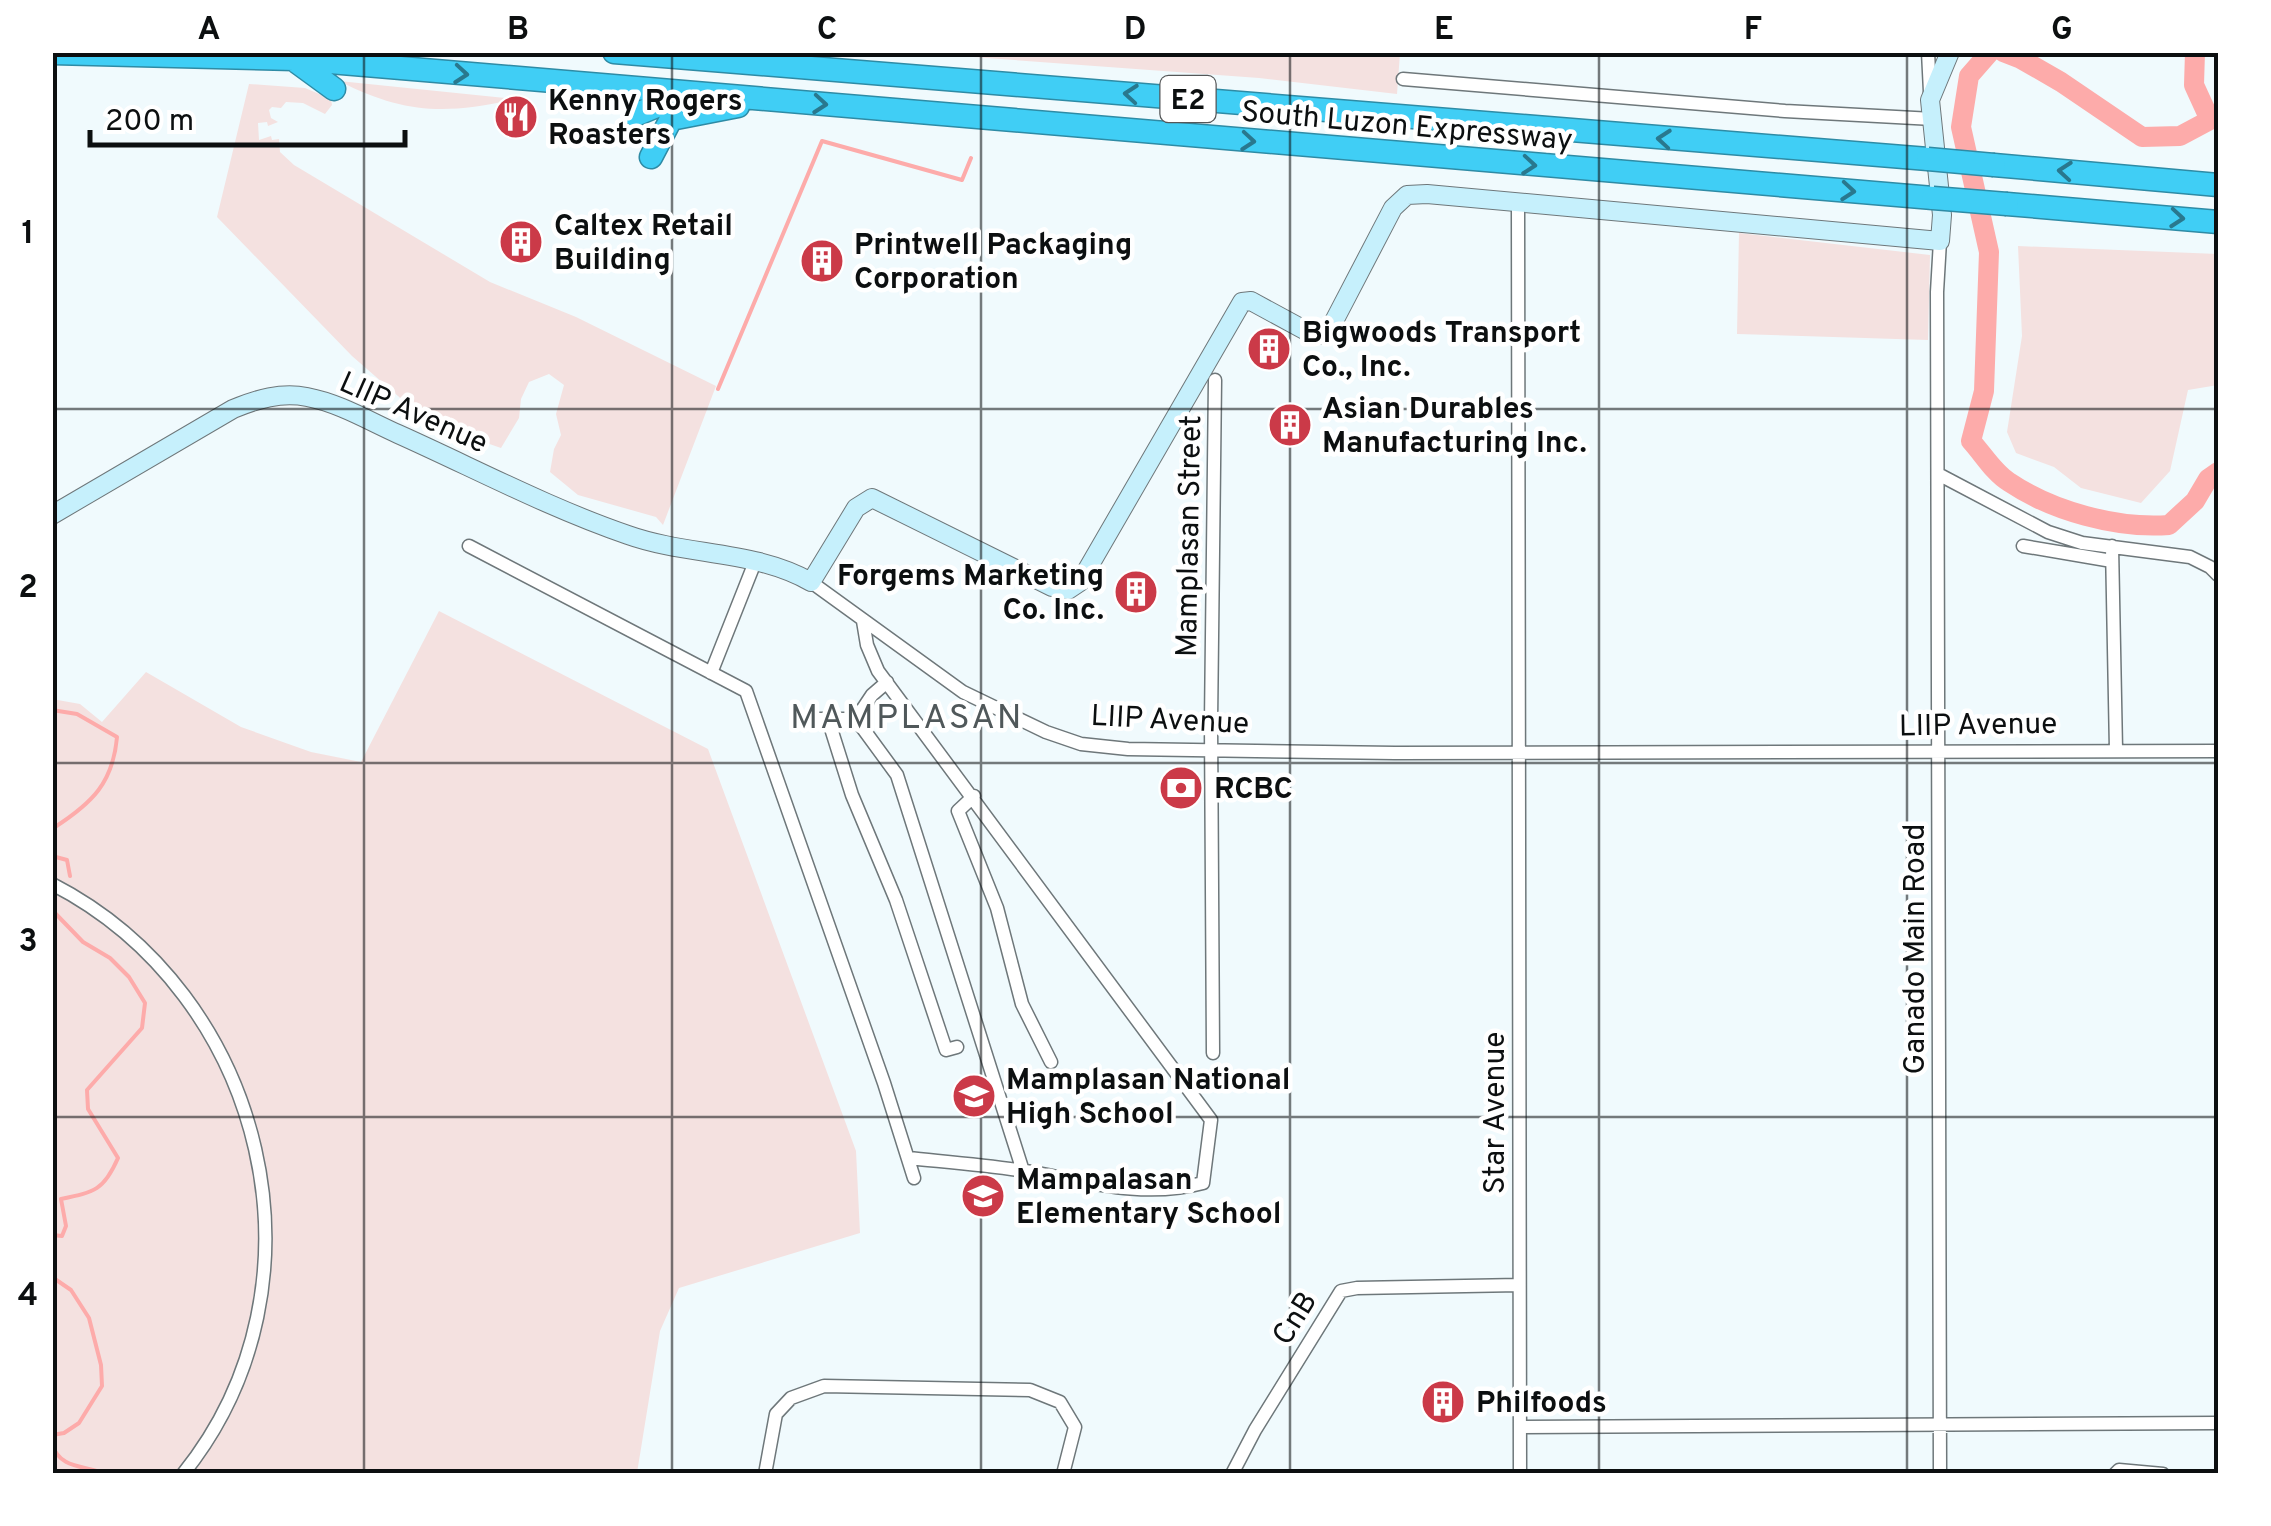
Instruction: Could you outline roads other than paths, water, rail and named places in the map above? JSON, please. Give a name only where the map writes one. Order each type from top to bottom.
[{"type":"highway","name":"South Luzon Expressway","points":[[52,52],[294,60],[2218,222]]},
{"type":"highway","name":"South Luzon Expressway","points":[[614,52],[2218,184]]},
{"type":"highway","points":[[294,60],[334,89]]},
{"type":"highway","points":[[635,114],[685,94]]},
{"type":"highway","points":[[651,157],[672,119],[772,100]]},
{"type":"street","points":[[811,582],[856,508],[872,498],[1056,589],[1076,587],[1242,302],[1251,301],[1310,334],[1324,335],[1402,198],[1420,194],[1940,240],[1942,215],[1928,52]]},
{"type":"street","points":[[1931,109],[1950,52]]},
{"type":"street","points":[[1402,79],[1785,111],[1931,109]]},
{"type":"street","name":"Star Avenue","points":[[1518,204],[1520,1474]]},
{"type":"street","name":"Ganado Main Road","points":[[1940,240],[1940,1474]]},
{"type":"street","name":"Mamplasan Street","points":[[1213,1054],[1215,380]]},
{"type":"street","name":"LIIP Avenue","points":[[52,515],[221,415],[263,398],[291,395],[336,406],[631,536],[789,571],[811,582],[962,692],[1046,732],[1091,745],[1211,751],[1518,753],[2218,750]]},
{"type":"street","points":[[1938,474],[2048,532],[2082,543],[2190,557],[2218,575]]},
{"type":"street","points":[[469,546],[746,691],[914,1178]]},
{"type":"street","points":[[2023,546],[2112,561]]},
{"type":"street","points":[[2112,546],[2116,750]]},
{"type":"street","points":[[711,673],[755,562]]},
{"type":"street","points":[[864,621],[867,644],[887,682],[1211,1120],[1203,1182],[1189,1186],[1118,1188],[1022,1171],[908,1158]]},
{"type":"street","points":[[856,719],[872,695],[887,682]]},
{"type":"street","points":[[803,719],[856,719]]},
{"type":"street","points":[[828,719],[852,796],[896,900],[946,1050],[957,1047]]},
{"type":"street","points":[[856,719],[897,775],[1022,1171]]},
{"type":"street","points":[[974,796],[958,811],[997,908],[1022,1004],[1051,1062]]},
{"type":"street","points":[[52,884],[116,925],[180,988],[228,1064],[256,1150],[266,1239],[254,1328],[222,1412],[183,1474]]},
{"type":"street","name":"CnB","points":[[1232,1474],[1255,1430],[1342,1292],[1357,1288],[1519,1285]]},
{"type":"street","points":[[764,1474],[776,1414],[791,1398],[824,1386],[1030,1390],[1060,1402],[1075,1427],[1063,1474]]},
{"type":"street","points":[[1520,1427],[2218,1423]]},
{"type":"street","points":[[2115,1474],[2119,1470],[2163,1474]]},
{"type":"waterway","points":[[1990,52],[1969,76],[1961,127],[1989,252],[1984,391],[1971,441],[1998,474],[2026,492],[2086,516],[2128,524],[2169,525],[2218,472]]},
{"type":"waterway","points":[[2003,52],[2061,82],[2142,137],[2180,136],[2210,120],[2194,85],[2195,52]]},
{"type":"waterway","points":[[718,389],[822,141],[962,180],[971,158]]},
{"type":"waterway","points":[[52,710],[77,714],[117,737],[111,767],[98,790],[52,832]]},
{"type":"waterway","points":[[52,856],[67,860],[70,876]]},
{"type":"waterway","points":[[52,1235],[62,1236],[66,1226],[61,1199],[97,1188],[118,1158],[88,1109],[87,1090],[142,1028],[145,1003],[129,977],[110,958],[83,942],[54,912]]},
{"type":"waterway","points":[[52,1277],[71,1290],[89,1318],[102,1386],[79,1423],[64,1433],[52,1435]]},
{"type":"waterway","points":[[52,1444],[67,1463],[106,1474]]},
{"type":"place","name":"Kenny Rogers Roasters","points":[[516,117]]},
{"type":"place","name":"Caltex Retail Building","points":[[521,242]]},
{"type":"place","name":"Printwell Packaging Corporation","points":[[822,261]]},
{"type":"place","name":"Bigwoods Transport Co., Inc.","points":[[1269,349]]},
{"type":"place","name":"Asian Durables Manufacturing Inc.","points":[[1290,425]]},
{"type":"place","name":"Forgems Marketing Co. Inc.","points":[[1136,592]]},
{"type":"place","name":"RCBC","points":[[1181,788]]},
{"type":"place","name":"Mamplasan National High School","points":[[974,1096]]},
{"type":"place","name":"Mampalasan Elementary School","points":[[983,1196]]},
{"type":"place","name":"Philfoods","points":[[1443,1402]]},
{"type":"district","name":"MAMPLASAN","points":[[907,716]]}]
